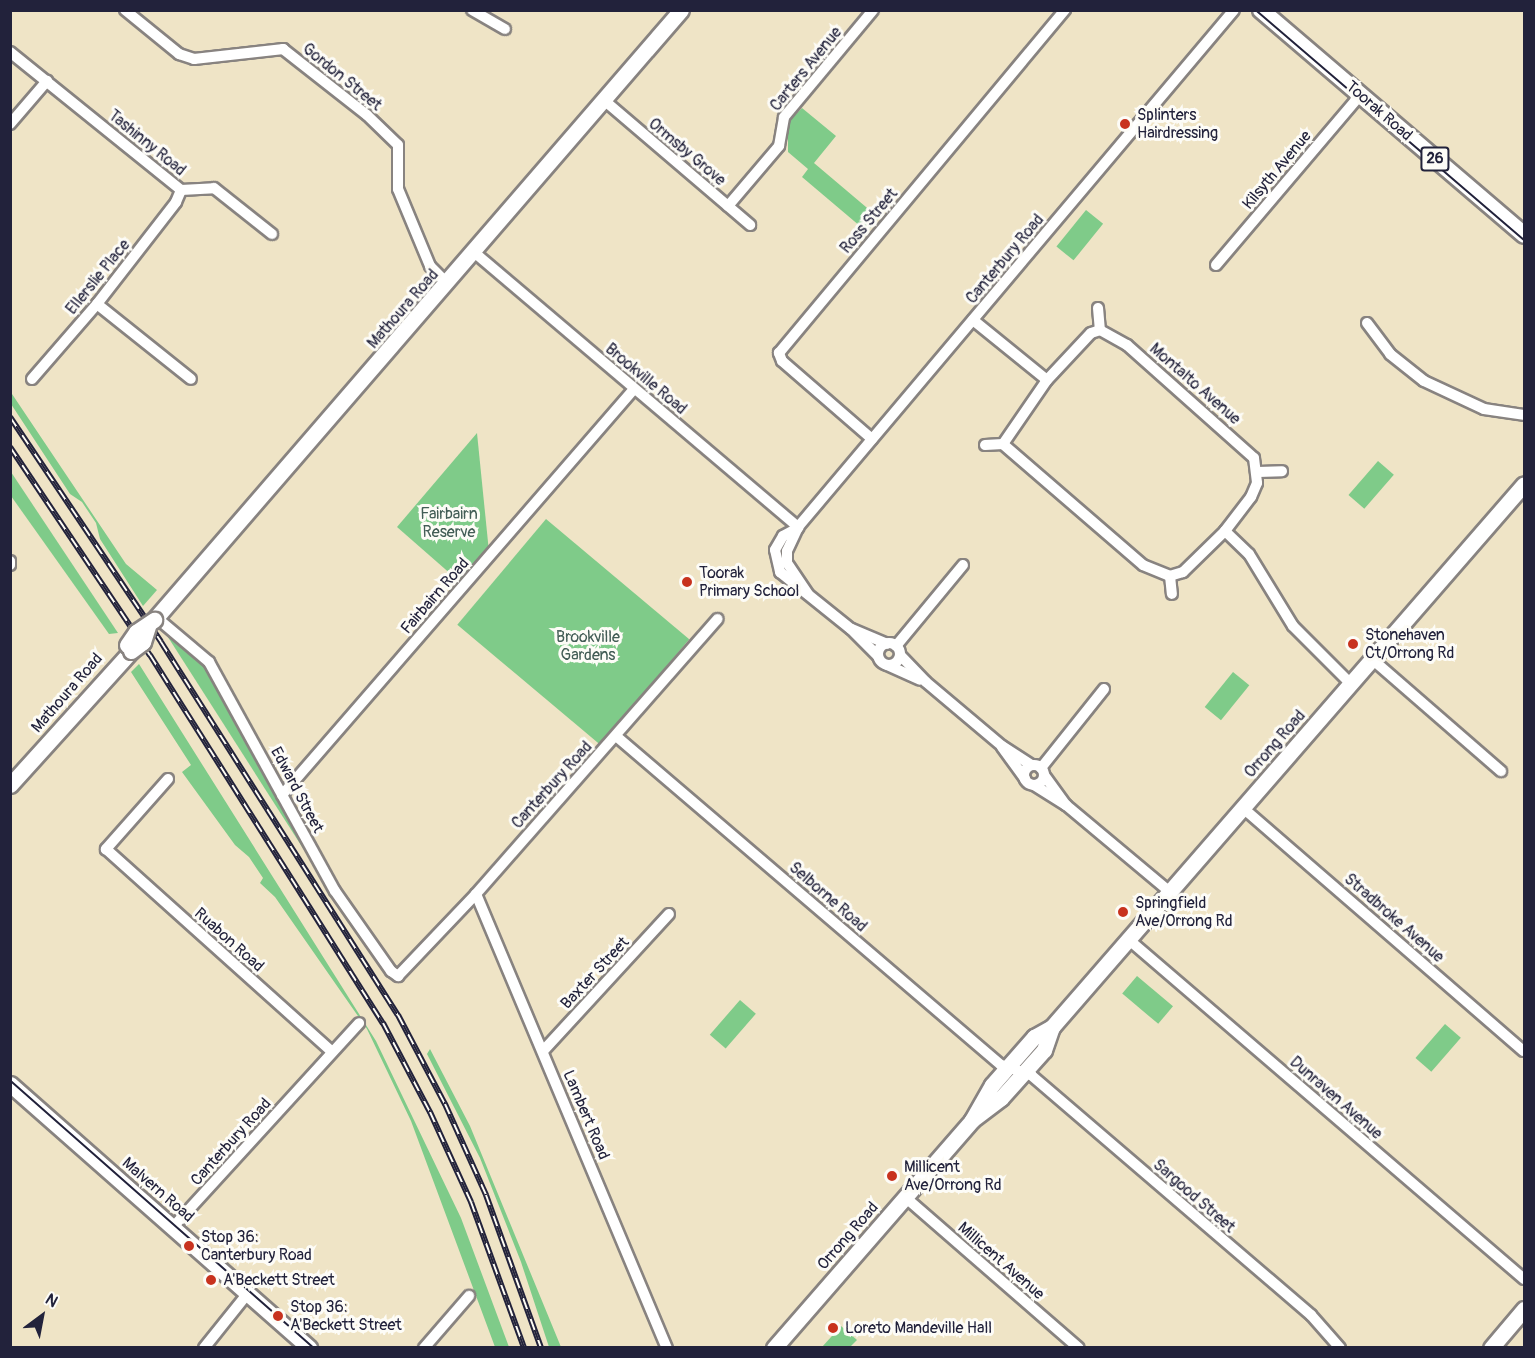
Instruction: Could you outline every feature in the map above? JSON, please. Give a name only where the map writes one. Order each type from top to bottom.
[{"type":"main road","name":"Mathoura Road","points":[[10,785],[128,649],[143,642],[153,622],[475,253],[681,10]]},
{"type":"main road","name":"Toorak Road","points":[[1261,10],[1524,235]]},
{"type":"main road","name":"Orrong Road","points":[[774,1347],[972,1120],[1008,1067],[1034,1037],[1052,1027],[1524,484]]},
{"type":"main road","name":"Orrong Road","points":[[972,1120],[1001,1098],[1044,1050],[1052,1027]]},
{"type":"main road","name":"Malvern Road","points":[[10,1084],[309,1347]]},
{"type":"main road","points":[[1491,1347],[1524,1309]]},
{"type":"street","name":"Gordon Street","points":[[125,10],[179,54],[194,59],[283,49],[381,127],[398,145],[398,189],[430,266],[448,284]]},
{"type":"street","points":[[472,10],[505,29]]},
{"type":"street","name":"Carters Avenue","points":[[728,206],[779,146],[784,117],[873,10]]},
{"type":"street","name":"Ross Street","points":[[872,439],[782,361],[780,349],[1065,10]]},
{"type":"street","name":"Canterbury Road","points":[[851,629],[808,594],[787,562],[787,551],[798,528],[1234,10]]},
{"type":"street","name":"Tashinny Road","points":[[10,52],[181,190],[214,188],[272,234]]},
{"type":"street","points":[[10,124],[47,81]]},
{"type":"street","name":"Kilsyth Avenue","points":[[1216,265],[1360,95]]},
{"type":"street","name":"Ormsby Grove","points":[[605,102],[750,225]]},
{"type":"street","name":"Ellerslie Place","points":[[32,379],[97,304],[176,202],[181,190]]},
{"type":"street","name":"Brookville Road","points":[[475,253],[798,528]]},
{"type":"street","points":[[97,304],[191,380]]},
{"type":"street","points":[[1003,444],[1047,380],[1091,333],[1100,330],[1098,308]]},
{"type":"street","points":[[973,320],[1047,380]]},
{"type":"street","points":[[1367,324],[1390,354],[1424,381],[1484,409],[1523,417]]},
{"type":"street","name":"Montalto Avenue","points":[[1100,330],[1127,345],[1243,445],[1258,472]]},
{"type":"street","name":"Fairbairn Road","points":[[282,795],[634,389]]},
{"type":"street","points":[[985,445],[1003,444],[1143,565],[1170,576],[1194,564],[1225,531],[1251,497],[1258,472],[1282,471]]},
{"type":"street","points":[[1225,531],[1249,554],[1293,626],[1351,684]]},
{"type":"street","points":[[887,665],[894,664],[894,648],[963,565]]},
{"type":"street","points":[[1170,576],[1172,594]]},
{"type":"street","name":"Canterbury Road","points":[[406,970],[476,894],[718,619]]},
{"type":"street","name":"Edward Street","points":[[153,622],[209,663],[343,904],[393,974],[398,975],[406,970]]},
{"type":"street","points":[[851,629],[894,648],[926,682],[1002,746],[1039,769],[1066,805]]},
{"type":"street","points":[[851,629],[887,665],[926,682]]},
{"type":"street","points":[[878,656],[879,649],[894,648]]},
{"type":"street","points":[[1372,659],[1501,771]]},
{"type":"street","points":[[1030,782],[1104,689]]},
{"type":"street","name":"Selborne Road","points":[[616,736],[1008,1067],[1024,1072]]},
{"type":"street","points":[[1002,746],[1030,782],[1066,805],[1170,892]]},
{"type":"street","points":[[1030,782],[1025,771],[1039,769]]},
{"type":"street","name":"Ruabon Road","points":[[168,779],[106,849],[332,1052]]},
{"type":"street","name":"Stradbroke Avenue","points":[[1243,808],[1524,1051]]},
{"type":"street","name":"Lambert Road","points":[[476,894],[667,1347]]},
{"type":"street","name":"Baxter Street","points":[[543,1051],[669,914]]},
{"type":"street","name":"Dunraven Avenue","points":[[1128,939],[1524,1279]]},
{"type":"street","name":"Canterbury Road","points":[[173,1227],[359,1023]]},
{"type":"street","name":"Sargood Street","points":[[1024,1072],[1311,1315],[1340,1347]]},
{"type":"street","name":"Millicent Avenue","points":[[905,1197],[1079,1347]]},
{"type":"street","points":[[204,1347],[248,1293]]},
{"type":"street","points":[[424,1347],[469,1296]]},
{"type":"green space","points":[[802,108],[836,136],[814,163],[879,218],[867,232],[802,177],[808,169],[788,152],[788,122]]},
{"type":"green space","points":[[1086,210],[1103,224],[1074,260],[1056,247]]},
{"type":"green space","points":[[10,391],[126,564],[157,590],[143,606],[100,539],[96,523],[82,502],[70,494],[11,404]]},
{"type":"green space","name":"Fairbairn Reserve","points":[[477,433],[489,552],[461,583],[397,527]]},
{"type":"green space","points":[[1378,461],[1394,475],[1364,509],[1348,495]]},
{"type":"green space","points":[[11,472],[118,633],[109,634],[11,496]]},
{"type":"green space","name":"Brookville Gardens","points":[[546,519],[689,639],[601,745],[457,625]]},
{"type":"green space","points":[[166,634],[183,643],[207,670],[322,878]]},
{"type":"green space","points":[[139,664],[376,1041],[461,1218],[509,1347],[495,1347],[411,1121],[367,1029],[275,897],[260,883],[263,878],[249,857],[235,845],[182,772],[191,765],[131,672]]},
{"type":"green space","points":[[1233,672],[1249,685],[1221,720],[1205,707]]},
{"type":"green space","points":[[1137,976],[1173,1006],[1158,1024],[1122,994]]},
{"type":"green space","points":[[740,1000],[756,1014],[726,1048],[710,1035]]},
{"type":"green space","points":[[1445,1024],[1461,1038],[1431,1072],[1415,1058]]},
{"type":"green space","points":[[430,1049],[470,1126],[561,1347],[549,1347],[521,1262],[480,1158],[427,1054]]},
{"type":"green space","points":[[841,1326],[857,1340],[850,1347],[822,1347]]},
{"type":"tram line","points":[[1256,10],[1524,240]]},
{"type":"tram line","points":[[10,1080],[314,1348]]},
{"type":"railway","points":[[10,417],[161,642],[398,1015],[445,1104],[486,1195],[541,1348]]},
{"type":"railway","points":[[10,447],[150,655],[383,1023],[430,1112],[471,1202],[524,1348]]},
{"type":"place","name":"Splinters Hairdressing","points":[[1125,124]]},
{"type":"place","name":"Toorak Primary School","points":[[687,582]]},
{"type":"place","name":"Stonehaven Ct/Orrong Rd","points":[[1353,644]]},
{"type":"place","name":"Springfield Ave/Orrong Rd","points":[[1123,912]]},
{"type":"place","name":"Millicent Ave/Orrong Rd","points":[[892,1176]]},
{"type":"place","name":"Stop 36: Canterbury Road","points":[[189,1246]]},
{"type":"place","name":"A'Beckett Street","points":[[211,1280]]},
{"type":"place","name":"Stop 36: A'Beckett Street","points":[[278,1316]]},
{"type":"place","name":"Loreto Mandeville Hall","points":[[833,1328]]}]
